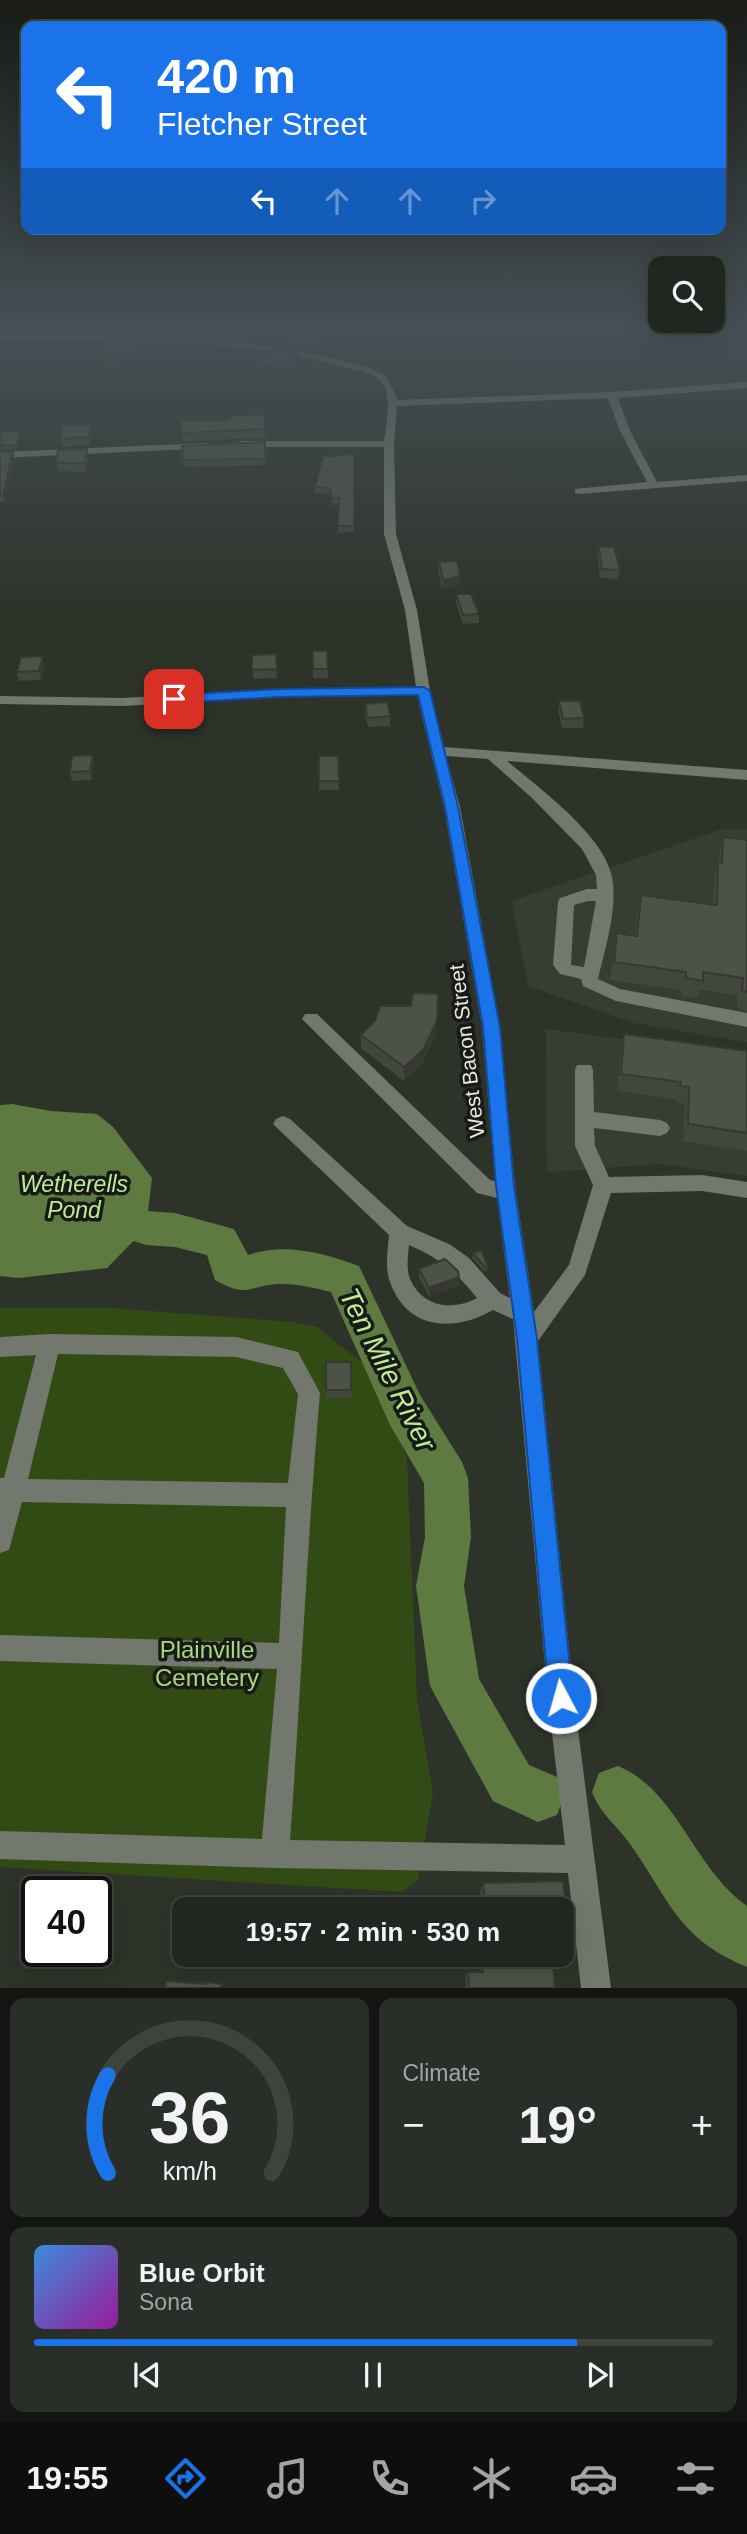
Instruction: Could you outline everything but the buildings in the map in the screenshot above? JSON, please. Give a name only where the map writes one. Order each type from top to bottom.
[{"type":"street","name":"West Bacon Street","points":[[390,425],[390,534],[411,610],[424,691],[439,751],[491,1027],[505,1191],[527,1339],[580,1858],[596,1988]]},
{"type":"street","points":[[623,425],[653,484]]},
{"type":"street","points":[[229,445],[389,443]]},
{"type":"street","points":[[0,455],[216,445]]},
{"type":"street","points":[[579,491],[747,478]]},
{"type":"street","points":[[0,700],[122,702],[279,693],[424,691]]},
{"type":"street","points":[[439,751],[747,775]]},
{"type":"street","points":[[491,754],[564,819],[582,839],[604,874],[602,921],[589,982],[616,995],[747,1020]]},
{"type":"street","points":[[591,974],[566,970],[562,965],[566,902],[587,895],[603,895]]},
{"type":"street","points":[[310,1018],[484,1187],[505,1191]]},
{"type":"street","points":[[527,1339],[578,1269],[603,1185],[585,1146],[584,1070]]},
{"type":"street","points":[[584,1119],[660,1128]]},
{"type":"street","points":[[283,1124],[400,1232],[442,1250],[462,1264],[492,1300],[523,1314]]},
{"type":"street","points":[[603,1185],[702,1183],[747,1190]]},
{"type":"street","points":[[400,1232],[399,1280],[408,1295],[429,1314],[452,1317],[471,1313],[492,1300]]},
{"type":"street","points":[[0,1541],[6,1491],[50,1345]]},
{"type":"street","points":[[0,1347],[236,1347],[290,1359],[309,1393],[299,1495],[291,1656],[275,1854]]},
{"type":"street","points":[[6,1491],[299,1495]]},
{"type":"street","points":[[0,1648],[291,1656]]},
{"type":"street","points":[[0,1845],[275,1854],[580,1858]]},
{"type":"shaded area","points":[[722,829],[747,829],[747,1042],[634,1023],[528,986],[512,901]]},
{"type":"shaded area","points":[[546,1029],[747,1056],[747,1176],[660,1164],[547,1172]]},
{"type":"green space","name":"Plainville Cemetery","points":[[0,1308],[111,1308],[293,1322],[317,1327],[375,1373],[407,1459],[417,1700],[433,1793],[418,1880],[402,1892],[0,1867]]},
{"type":"water","name":"Wetherells Pond","points":[[12,1104],[51,1111],[97,1114],[113,1127],[152,1178],[146,1228],[107,1268],[19,1278],[0,1276],[0,1105]]},
{"type":"waterway","name":"Ten Mile River","points":[[104,1214],[146,1228],[175,1230],[220,1241],[229,1257],[229,1268],[242,1275],[280,1266],[306,1268],[345,1278],[405,1410],[446,1478],[448,1537],[440,1586],[455,1686],[511,1783],[538,1796]]},
{"type":"waterway","name":"Ten Mile River","points":[[618,1792],[648,1824],[707,1911],[747,1939]]},
{"type":"route","points":[[174,699],[279,693],[424,691],[452,807],[491,1027],[505,1186],[527,1339],[561,1698]]}]
